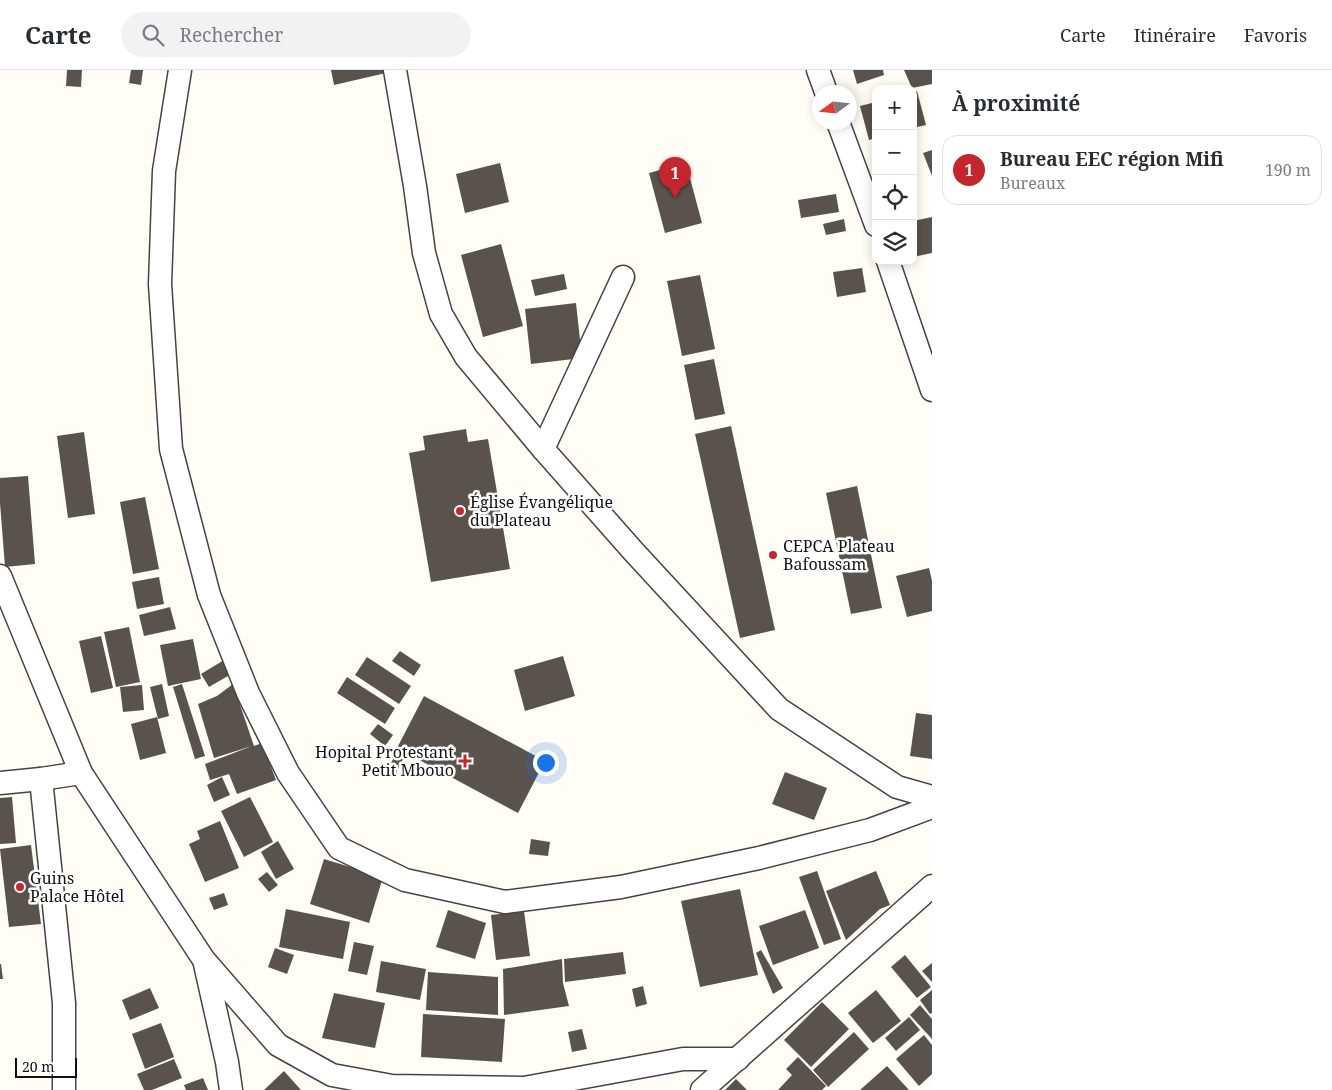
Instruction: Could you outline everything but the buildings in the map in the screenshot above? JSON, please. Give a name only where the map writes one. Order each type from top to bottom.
[{"type":"street","points":[[180,70],[164,171],[160,284],[171,449],[209,595],[248,693],[288,772],[339,848],[405,880],[505,902],[621,887],[759,858],[870,830],[932,808]]},
{"type":"street","points":[[395,70],[415,186],[424,253],[440,314],[466,357],[543,449],[634,552],[779,709],[897,787],[932,797]]},
{"type":"street","points":[[818,70],[823,85]]},
{"type":"street","points":[[841,130],[874,220]]},
{"type":"street","points":[[890,265],[924,339],[932,390]]},
{"type":"street","points":[[543,449],[623,277]]},
{"type":"street","points":[[0,576],[81,773],[204,960],[278,1045],[332,1075],[392,1086],[524,1088],[683,1059],[738,1059]]},
{"type":"street","points":[[0,783],[41,780],[81,773]]},
{"type":"street","points":[[41,780],[64,1003],[64,1090]]},
{"type":"street","points":[[702,1090],[932,886]]},
{"type":"street","points":[[204,960],[227,1062],[231,1090]]},
{"type":"place","name":"Bureau EEC région Mifi","points":[[675,198]]},
{"type":"place","name":"Église Évangélique du Plateau","points":[[460,511]]},
{"type":"place","name":"CEPCA Plateau Bafoussam","points":[[773,555]]},
{"type":"place","name":"Hopital Protestant Petit Mbouo","points":[[465,761]]},
{"type":"place","name":"Guins Palace Hôtel","points":[[20,887]]}]
